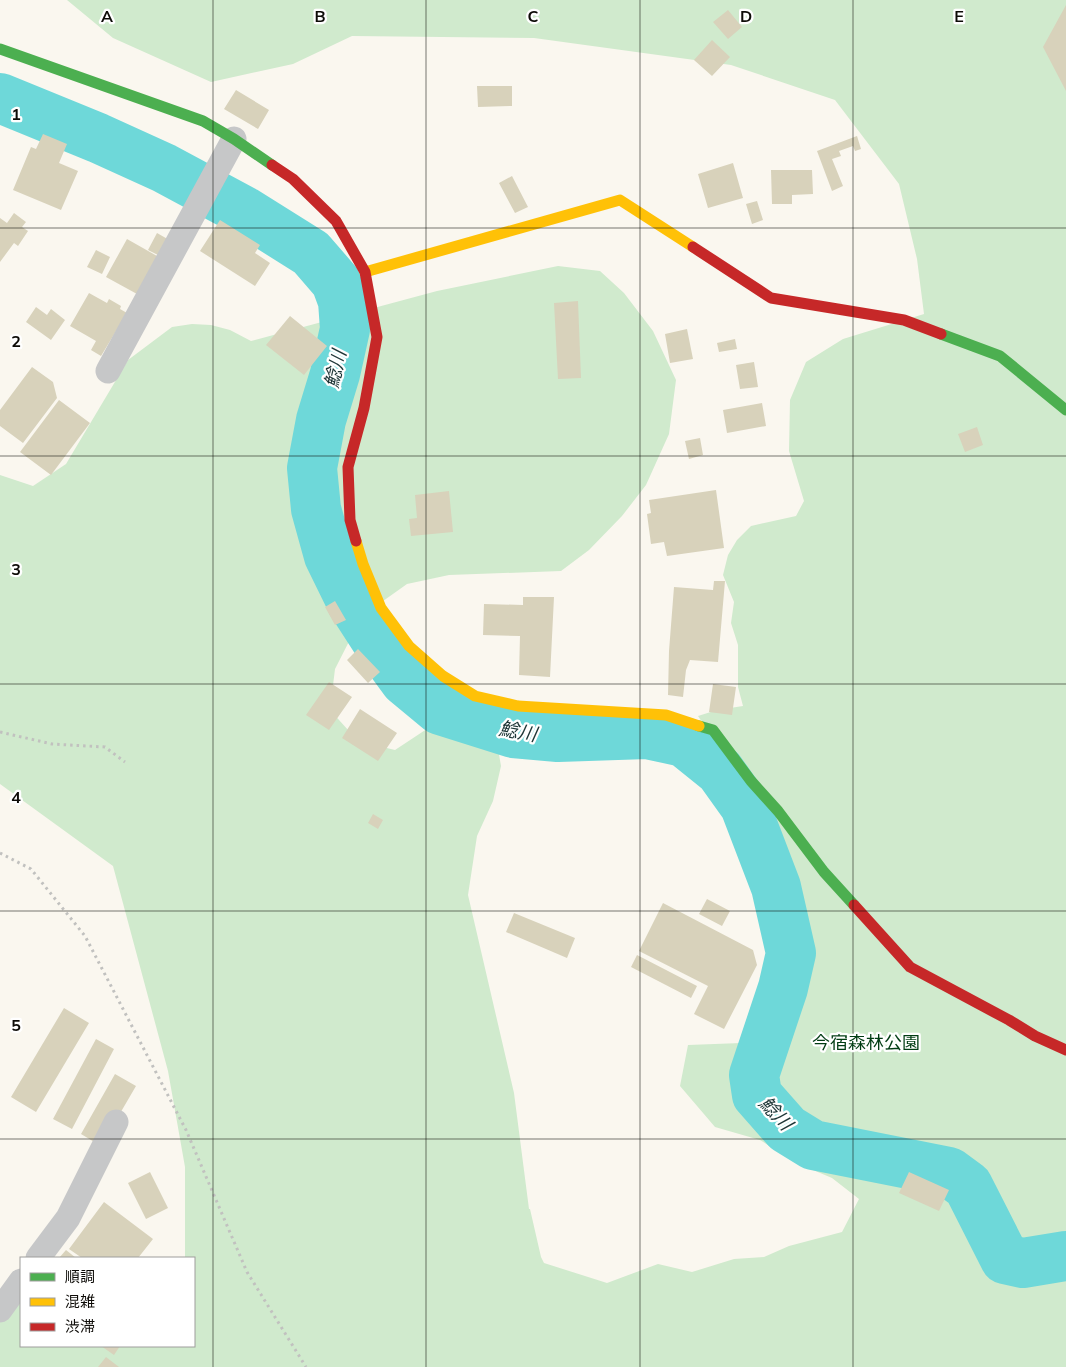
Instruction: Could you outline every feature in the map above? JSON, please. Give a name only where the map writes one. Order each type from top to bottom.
[{"type":"street","points":[[0,50],[203,121],[234,139],[293,179],[336,221],[365,272],[377,337],[364,408],[348,467],[350,520],[363,564],[381,608],[409,646],[443,676],[475,696],[518,706],[666,715],[713,730],[824,872],[910,967],[1035,1036],[1066,1050]]},
{"type":"street","points":[[108,371],[234,139]]},
{"type":"street","points":[[365,272],[620,200],[771,298],[904,320],[1000,356],[1066,410]]},
{"type":"street","points":[[39,1257],[68,1218],[116,1122]]},
{"type":"street","points":[[0,1310],[20,1282]]},
{"type":"path","points":[[0,732],[52,744],[105,747],[126,762]]},
{"type":"path","points":[[0,853],[32,869],[86,936],[186,1130],[247,1272],[306,1367]]},
{"type":"green space","name":"今宿森林公園","points":[[67,0],[1066,0],[1066,1367],[0,1367],[0,1293],[20,1291],[20,1347],[195,1347],[195,1257],[185,1257],[185,1167],[168,1071],[113,866],[0,784],[0,475],[33,486],[66,464],[128,360],[172,327],[192,324],[211,325],[230,330],[251,341],[437,291],[558,266],[600,271],[624,293],[653,331],[676,380],[669,434],[646,485],[622,516],[589,550],[561,571],[449,575],[407,584],[362,616],[335,669],[330,710],[358,741],[395,750],[451,713],[496,737],[501,766],[493,801],[477,836],[468,895],[514,1093],[529,1209],[544,1263],[607,1283],[658,1264],[692,1272],[734,1259],[764,1257],[789,1246],[842,1232],[859,1199],[832,1178],[794,1162],[760,1140],[715,1127],[680,1086],[688,1045],[741,1043],[761,1011],[775,961],[759,872],[739,834],[734,800],[708,770],[720,749],[698,716],[717,710],[743,706],[738,687],[738,645],[731,623],[734,602],[723,575],[728,555],[737,540],[751,526],[796,516],[804,501],[789,451],[790,400],[806,362],[843,339],[924,314],[917,259],[899,184],[835,100],[731,65],[534,38],[352,36],[293,64],[211,82],[113,38]]},
{"type":"building","points":[[1066,5],[1066,91],[1043,47]]},
{"type":"building","points":[[728,10],[742,27],[728,39],[713,22]]},
{"type":"building","points":[[712,40],[730,57],[712,76],[694,60]]},
{"type":"building","points":[[477,86],[512,86],[512,106],[478,107]]},
{"type":"building","points":[[236,90],[269,110],[258,129],[224,109]]},
{"type":"building","points":[[43,134],[67,144],[59,163],[78,171],[61,210],[13,190],[31,147],[36,149]]},
{"type":"building","points":[[857,136],[861,149],[855,151],[853,146],[839,151],[841,156],[832,159],[843,186],[832,191],[817,151]]},
{"type":"building","points":[[733,163],[743,198],[708,208],[698,174]]},
{"type":"building","points":[[771,170],[812,170],[813,194],[792,195],[792,204],[772,204]]},
{"type":"building","points":[[512,176],[528,207],[515,213],[499,183]]},
{"type":"building","points":[[757,201],[763,220],[752,224],[746,204]]},
{"type":"building","points":[[14,213],[26,222],[22,227],[28,231],[18,246],[14,243],[0,262],[0,218],[7,223]]},
{"type":"building","points":[[220,220],[260,245],[255,253],[270,263],[255,286],[200,251]]},
{"type":"building","points":[[157,233],[171,241],[162,257],[148,250]]},
{"type":"building","points":[[127,239],[157,256],[137,294],[106,277]]},
{"type":"building","points":[[96,250],[110,257],[102,274],[87,267]]},
{"type":"building","points":[[89,293],[107,303],[109,299],[121,306],[120,309],[127,313],[101,356],[91,350],[96,341],[70,326]]},
{"type":"building","points":[[578,301],[581,378],[558,379],[554,303]]},
{"type":"building","points":[[36,307],[47,315],[51,309],[65,320],[51,340],[26,322]]},
{"type":"building","points":[[290,316],[327,346],[304,375],[266,345]]},
{"type":"building","points":[[687,329],[693,359],[670,363],[665,334]]},
{"type":"building","points":[[735,339],[737,349],[719,352],[717,343]]},
{"type":"building","points":[[754,362],[758,387],[740,389],[736,365]]},
{"type":"building","points":[[32,367],[53,382],[57,398],[23,443],[0,426],[0,410]]},
{"type":"building","points":[[59,400],[90,423],[51,475],[20,452]]},
{"type":"building","points":[[762,403],[766,426],[727,433],[723,410]]},
{"type":"building","points":[[977,427],[983,445],[965,452],[958,434]]},
{"type":"building","points":[[700,438],[703,455],[689,459],[685,441]]},
{"type":"building","points":[[716,490],[724,548],[667,556],[664,542],[651,544],[647,514],[651,513],[649,500]]},
{"type":"building","points":[[449,491],[453,532],[411,536],[409,519],[417,518],[415,495]]},
{"type":"building","points":[[714,581],[725,581],[718,662],[690,660],[686,670],[683,697],[668,695],[674,587],[713,590]]},
{"type":"building","points":[[523,597],[554,597],[550,677],[519,675],[520,636],[483,635],[484,604],[523,605]]},
{"type":"building","points":[[335,601],[346,620],[335,625],[325,607]]},
{"type":"building","points":[[358,649],[380,672],[368,683],[347,660]]},
{"type":"building","points":[[329,682],[352,697],[329,730],[306,715]]},
{"type":"building","points":[[713,684],[736,687],[732,715],[709,712]]},
{"type":"building","points":[[360,709],[397,733],[378,761],[342,738]]},
{"type":"building","points":[[373,814],[383,820],[378,829],[368,823]]},
{"type":"building","points":[[707,899],[730,911],[722,926],[699,914]]},
{"type":"building","points":[[663,903],[753,950],[757,965],[724,1029],[694,1014],[708,986],[639,951]]},
{"type":"building","points":[[514,913],[575,938],[567,958],[506,932]]},
{"type":"building","points":[[637,955],[697,986],[691,998],[631,967]]},
{"type":"building","points":[[64,1008],[89,1023],[36,1112],[11,1097]]},
{"type":"building","points":[[96,1039],[114,1049],[72,1129],[53,1119]]},
{"type":"building","points":[[115,1074],[136,1086],[101,1146],[81,1134]]},
{"type":"building","points":[[150,1172],[168,1208],[146,1219],[128,1183]]},
{"type":"building","points":[[909,1172],[949,1190],[939,1211],[899,1193]]},
{"type":"building","points":[[104,1202],[153,1239],[139,1257],[81,1257],[69,1249]]},
{"type":"building","points":[[66,1250],[75,1257],[60,1257]]},
{"type":"building","points":[[102,1347],[119,1347],[114,1355]]},
{"type":"building","points":[[106,1357],[119,1367],[98,1367]]},
{"type":"waterway","name":"鯰川","points":[[0,98],[98,138],[164,168],[244,211],[311,253],[336,282],[343,301],[345,329],[335,374],[321,420],[312,468],[316,509],[329,556],[352,603],[405,681],[440,710],[513,733],[558,737],[647,734],[684,742],[720,771],[745,806],[776,887],[791,953],[783,988],[754,1075],[757,1095],[787,1129],[813,1145],[949,1172],[968,1186],[1005,1259],[1023,1263],[1066,1256]]},
{"type":"traffic: fast","points":[[0,49],[203,121],[272,165]]},
{"type":"traffic: fast","points":[[941,334],[1000,356],[1066,410]]},
{"type":"traffic: fast","points":[[699,726],[713,730],[824,872],[854,905]]},
{"type":"traffic: slow","points":[[365,272],[620,200],[693,247]]},
{"type":"traffic: slow","points":[[356,541],[381,608],[409,646],[443,676],[475,696],[518,706],[666,715],[699,726]]},
{"type":"traffic: jam","points":[[272,165],[293,179],[336,221],[365,272],[377,337],[364,408],[348,467],[350,520],[356,541]]},
{"type":"traffic: jam","points":[[693,247],[771,298],[904,320],[941,334]]},
{"type":"traffic: jam","points":[[854,905],[910,967],[1035,1036],[1066,1050]]}]
